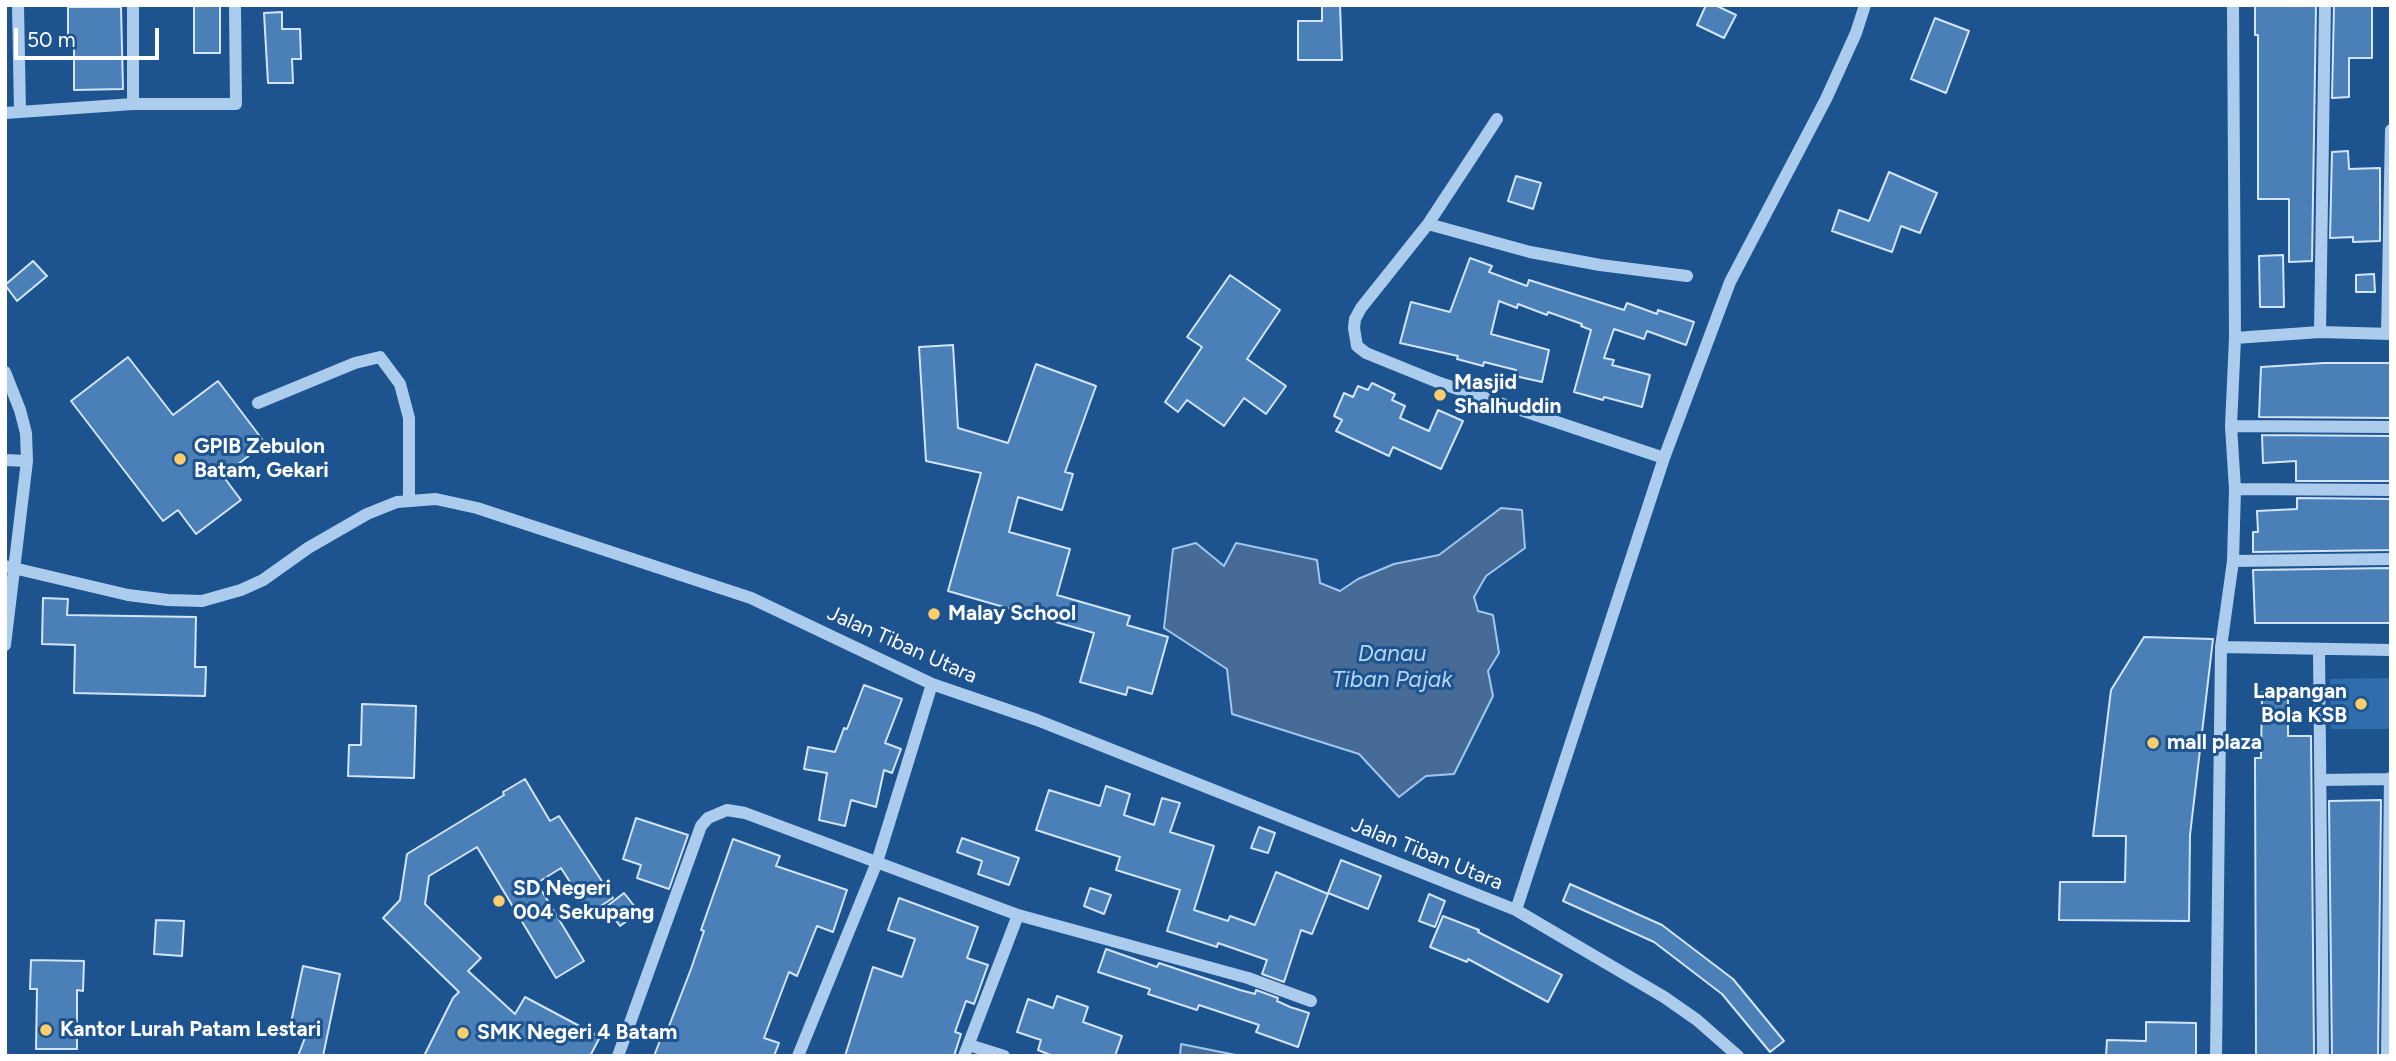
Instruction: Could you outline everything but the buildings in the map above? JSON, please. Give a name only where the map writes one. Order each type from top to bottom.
[{"type":"street","points":[[18,5],[20,112]]},
{"type":"street","points":[[133,5],[133,104]]},
{"type":"street","points":[[5,113],[133,104],[236,104],[235,5]]},
{"type":"street","points":[[1516,910],[1664,458],[1730,282],[1826,99],[1856,33],[1865,5]]},
{"type":"street","points":[[2216,1056],[2221,647],[2233,561],[2235,489],[2231,426],[2235,338],[2233,5]]},
{"type":"street","points":[[2320,332],[2325,5]]},
{"type":"street","points":[[1497,119],[1428,224],[1361,308],[1354,328],[1357,346],[1366,353],[1440,383],[1664,458]]},
{"type":"street","points":[[2235,338],[2320,332],[2389,334],[2391,130]]},
{"type":"street","points":[[1428,224],[1530,252],[1600,265],[1688,276]]},
{"type":"street","points":[[258,403],[355,363],[380,357],[400,384],[408,418],[409,501]]},
{"type":"street","points":[[5,372],[26,433],[27,461],[10,567],[5,645]]},
{"type":"street","points":[[2231,426],[2391,427]]},
{"type":"street","points":[[5,460],[27,461]]},
{"type":"street","points":[[2235,489],[2391,490]]},
{"type":"street","name":"Jalan Tiban Utara","points":[[10,567],[128,595],[202,601],[241,590],[263,580],[308,548],[367,514],[397,502],[436,499],[467,505],[713,584],[777,609],[932,684],[1037,720],[1516,910],[1664,997],[1697,1020],[1738,1056]]},
{"type":"street","points":[[2233,561],[2391,559]]},
{"type":"street","points":[[2221,647],[2391,650]]},
{"type":"street","points":[[2319,650],[2323,1056]]},
{"type":"street","points":[[799,1056],[877,862],[932,684]]},
{"type":"street","points":[[2320,780],[2390,779],[2387,1056]]},
{"type":"street","points":[[618,1056],[701,826],[708,818],[727,810],[745,813],[1018,915],[1248,978],[1311,1000]]},
{"type":"street","points":[[1004,1056],[967,1050],[1018,915]]},
{"type":"shaded area","name":"Lapangan Bola KSB","points":[[2391,678],[2391,729],[2331,729],[2330,679]]},
{"type":"water","name":"Danau Tiban Pajak","points":[[1501,508],[1522,510],[1525,548],[1486,576],[1474,597],[1478,611],[1493,615],[1499,653],[1488,671],[1493,696],[1454,774],[1426,776],[1399,797],[1359,754],[1232,714],[1227,669],[1164,628],[1173,549],[1196,543],[1224,566],[1236,543],[1317,560],[1320,583],[1340,591],[1358,579],[1394,564],[1439,555]]},
{"type":"water","points":[[1181,1044],[1241,1056],[1180,1056]]},
{"type":"place","name":"Masjid Shalhuddin","points":[[1440,395]]},
{"type":"place","name":"GPIB Zebulon Batam, Gekari","points":[[180,459]]},
{"type":"place","name":"Malay School","points":[[934,614]]},
{"type":"place","name":"Lapangan Bola KSB","points":[[2361,704]]},
{"type":"place","name":"mall plaza","points":[[2153,743]]},
{"type":"place","name":"SD Negeri 004 Sekupang","points":[[499,901]]},
{"type":"place","name":"Kantor Lurah Patam Lestari","points":[[46,1030]]},
{"type":"place","name":"SMK Negeri 4 Batam","points":[[463,1033]]}]
